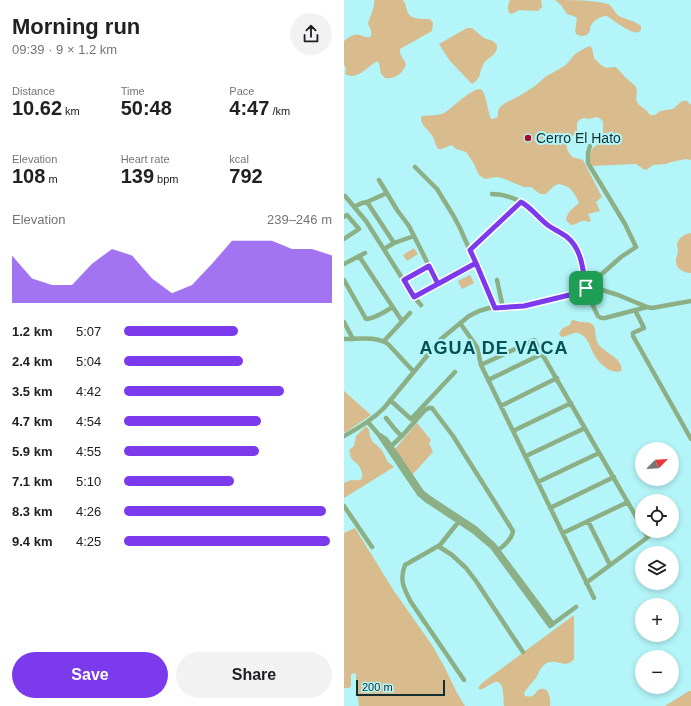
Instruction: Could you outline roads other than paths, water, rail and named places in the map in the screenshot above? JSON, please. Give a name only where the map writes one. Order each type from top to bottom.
[{"type":"street","points":[[586,289],[620,257],[636,247],[625,224],[588,163],[590,146]]},
{"type":"street","points":[[415,167],[437,189],[460,228],[495,308]]},
{"type":"street","points":[[379,180],[397,210],[409,226],[438,284]]},
{"type":"street","points":[[354,207],[387,193]]},
{"type":"street","points":[[492,194],[510,196],[521,202],[549,226],[573,242],[580,256],[586,289],[597,313],[601,318],[647,307]]},
{"type":"street","points":[[345,196],[366,222],[414,297],[421,305]]},
{"type":"street","points":[[367,202],[394,243]]},
{"type":"street","points":[[470,250],[521,202]]},
{"type":"street","points":[[344,217],[347,215],[358,229],[344,239]]},
{"type":"street","points":[[384,249],[394,243],[414,236]]},
{"type":"street","points":[[344,264],[365,253]]},
{"type":"street","points":[[359,256],[402,321]]},
{"type":"street","points":[[414,297],[476,263]]},
{"type":"street","points":[[404,280],[429,266]]},
{"type":"street","points":[[344,280],[366,319],[373,318],[393,307]]},
{"type":"street","points":[[496,280],[503,308]]},
{"type":"street","points":[[344,436],[368,422],[380,411],[440,339],[460,323],[479,311],[489,308],[524,306],[586,289],[605,290],[652,308],[691,301]]},
{"type":"street","points":[[635,310],[644,328],[633,333],[633,336],[691,439]]},
{"type":"street","points":[[384,341],[410,313]]},
{"type":"street","points":[[344,322],[353,339]]},
{"type":"street","points":[[460,323],[477,347],[481,365],[594,598]]},
{"type":"street","points":[[344,339],[374,339],[384,341],[413,371]]},
{"type":"street","points":[[481,365],[534,340],[635,514]]},
{"type":"street","points":[[488,380],[542,354]]},
{"type":"street","points":[[390,400],[411,419],[455,372]]},
{"type":"street","points":[[501,406],[556,378]]},
{"type":"street","points":[[513,431],[571,403]]},
{"type":"street","points":[[389,447],[402,436],[427,409],[434,409],[514,531],[498,551]]},
{"type":"street","points":[[386,418],[402,436]]},
{"type":"street","points":[[368,422],[380,435],[386,439],[389,447],[422,492],[459,520],[475,528],[486,537],[498,551],[551,625],[576,607]]},
{"type":"street","points":[[526,456],[585,428]]},
{"type":"street","points":[[538,482],[599,452]]},
{"type":"street","points":[[550,508],[614,477]]},
{"type":"street","points":[[563,534],[628,502]]},
{"type":"street","points":[[344,506],[372,547]]},
{"type":"street","points":[[459,520],[443,542],[405,565],[403,572],[403,583],[404,589],[411,602],[464,680]]},
{"type":"street","points":[[588,521],[610,565]]},
{"type":"street","points":[[586,583],[647,538]]},
{"type":"street","points":[[438,546],[452,555],[466,568],[523,652]]},
{"type":"place","name":"Cerro El Hato","points":[[528,138]]},
{"type":"district","name":"AGUA DE VACA","points":[[494,348]]}]
